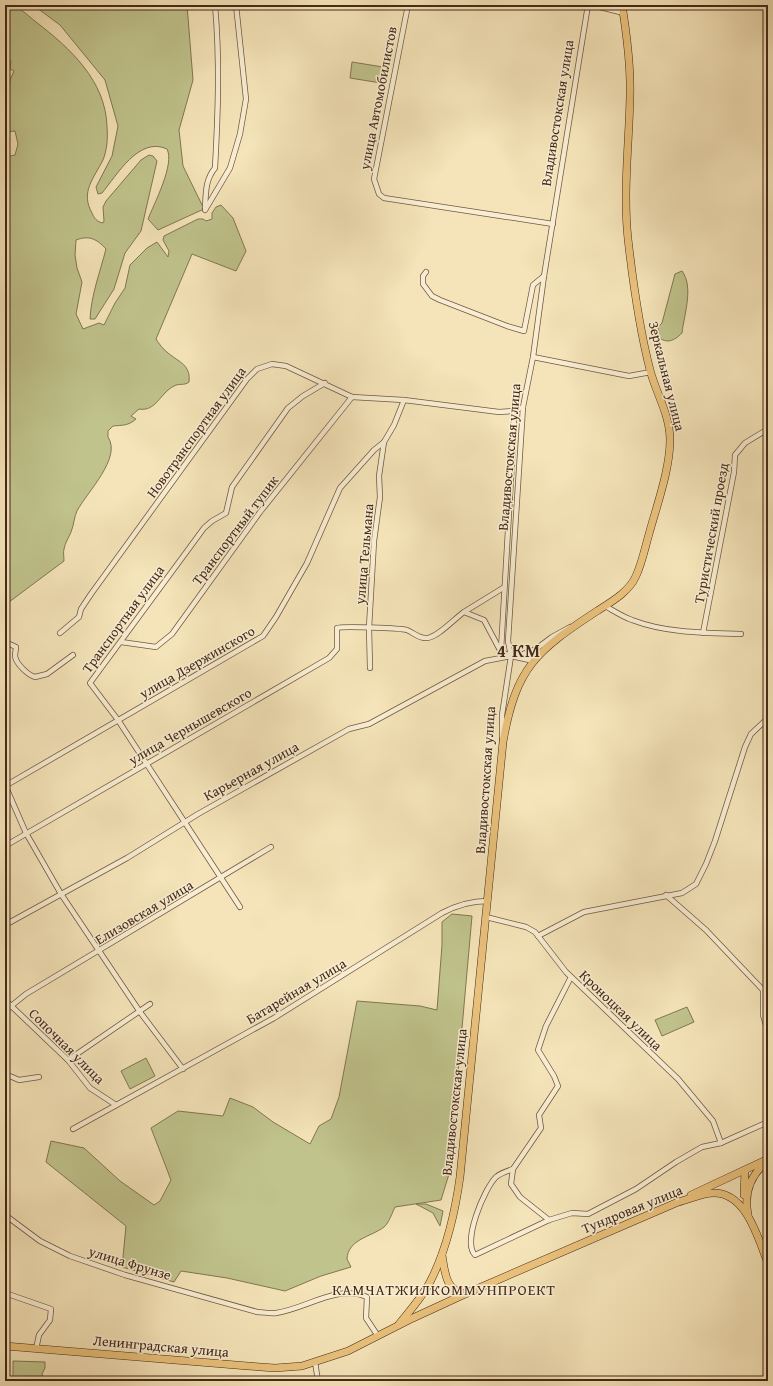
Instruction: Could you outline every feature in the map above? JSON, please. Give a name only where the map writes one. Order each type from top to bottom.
[{"type":"main road","name":"Зеркальная улица","points":[[503,742],[514,694],[522,678],[534,661],[554,641],[623,593],[636,576],[667,464],[670,440],[669,427],[651,372],[636,303],[626,216],[626,175],[630,81],[622,5]]},
{"type":"main road","name":"Владивостокская улица","points":[[399,1324],[430,1283],[442,1255],[454,1213],[460,1176],[503,742]]},
{"type":"main road","points":[[678,1202],[704,1188],[768,1159]]},
{"type":"main road","name":"Тундровая улица","points":[[768,1159],[757,1170],[748,1184],[747,1207],[749,1219],[768,1263]]},
{"type":"main road","points":[[745,1170],[743,1191],[747,1207]]},
{"type":"main road","name":"Тундровая улица","points":[[520,1270],[678,1202],[706,1194],[722,1194],[736,1202],[749,1219]]},
{"type":"main road","points":[[442,1255],[446,1277],[451,1287],[458,1292],[465,1294]]},
{"type":"main road","name":"Ленинградская улица","points":[[5,1346],[275,1368],[302,1366],[348,1351],[399,1324],[520,1270]]},
{"type":"main road","points":[[424,1292],[424,1304],[434,1308]]},
{"type":"street","points":[[216,5],[219,100],[215,168],[210,174],[206,184],[205,210],[230,168],[240,134],[246,98],[236,5]]},
{"type":"street","name":"улица Автомобилистов","points":[[408,5],[374,179],[379,194],[384,198],[553,224]]},
{"type":"street","name":"Владивостокская улица","points":[[503,742],[502,714],[513,656],[508,641],[523,407],[533,356],[544,276],[588,5]]},
{"type":"street","points":[[592,5],[624,14]]},
{"type":"street","points":[[426,272],[423,276],[423,284],[432,296],[507,326],[524,331],[533,286],[544,276]]},
{"type":"street","points":[[533,356],[629,376],[651,372]]},
{"type":"street","name":"Новотранспортная улица","points":[[60,633],[80,617],[84,604],[253,372],[267,364],[286,366],[326,383],[352,397],[404,400],[499,412],[513,411],[523,407]]},
{"type":"street","name":"Транспортная улица","points":[[240,907],[118,720],[90,683],[204,528],[212,520],[226,513],[232,487],[288,408],[302,396],[326,383]]},
{"type":"street","name":"Транспортный тупик","points":[[120,642],[156,647],[172,634],[260,512],[352,397]]},
{"type":"street","name":"улица Дзержинского","points":[[5,786],[263,636],[308,563],[340,488],[374,450],[384,442],[394,425],[404,400]]},
{"type":"street","points":[[501,652],[510,466],[514,427],[513,411]]},
{"type":"street","name":"Туристический проезд","points":[[703,632],[734,472],[735,455],[745,443],[768,429]]},
{"type":"street","name":"улица Тельмана","points":[[370,668],[369,628],[374,541],[380,497],[379,476],[384,442]]},
{"type":"street","points":[[369,628],[407,630],[420,638],[428,638],[454,622],[456,617],[503,588]]},
{"type":"street","points":[[605,606],[631,620],[656,627],[741,634]]},
{"type":"street","points":[[464,612],[484,620],[501,652],[513,656]]},
{"type":"street","name":"Карьерная улица","points":[[5,925],[127,858],[184,822],[349,729],[369,724],[485,661],[513,656],[536,649],[561,631],[577,624]]},
{"type":"street","name":"улица Чернышевского","points":[[5,846],[329,658],[337,649],[337,628],[342,626],[353,629],[369,628]]},
{"type":"street","points":[[5,642],[16,647],[15,657],[17,662],[28,674],[35,677],[42,676],[72,655]]},
{"type":"street","name":"Карьерная улица","points":[[513,656],[534,661]]},
{"type":"street","points":[[538,936],[584,912],[682,893],[696,884],[715,842],[745,747],[752,734],[768,718]]},
{"type":"street","points":[[5,786],[26,834],[61,894],[101,951],[140,1012],[183,1069]]},
{"type":"street","name":"Елизовская улица","points":[[5,1011],[26,994],[221,879],[271,847]]},
{"type":"street","points":[[666,895],[706,930],[763,990],[763,1015],[768,1032]]},
{"type":"street","name":"Батарейная улица","points":[[73,1129],[274,1018],[448,910],[468,903],[488,901]]},
{"type":"street","name":"Кроноцкая улица","points":[[486,917],[526,927],[538,936],[571,977],[678,1079],[713,1121],[721,1144]]},
{"type":"street","points":[[549,1220],[515,1191],[511,1184],[513,1169],[541,1128],[539,1115],[558,1086],[554,1076],[538,1050],[546,1026],[571,977]]},
{"type":"street","name":"Сопочная улица","points":[[5,1000],[68,1060],[90,1088],[116,1105]]},
{"type":"street","points":[[68,1060],[150,1004]]},
{"type":"street","points":[[5,1074],[20,1080],[39,1078]]},
{"type":"street","points":[[513,1169],[496,1178],[481,1199],[472,1230],[471,1246],[473,1253],[477,1254],[549,1220],[572,1213],[588,1214],[636,1189],[689,1154],[707,1146],[721,1144],[768,1122]]},
{"type":"street","name":"улица Фрунзе","points":[[5,1215],[40,1241],[65,1254],[125,1275],[258,1312],[276,1313],[330,1296],[359,1293],[367,1297],[366,1318],[378,1336]]},
{"type":"street","points":[[5,1293],[51,1309],[50,1320],[39,1335],[36,1349]]},
{"type":"street","points":[[315,1362],[318,1381]]},
{"type":"green space","points":[[5,5],[10,5],[22,10],[61,43],[84,67],[93,80],[100,95],[105,110],[107,144],[103,160],[92,179],[87,198],[96,220],[103,223],[103,207],[106,201],[141,160],[149,155],[153,156],[157,161],[141,231],[125,253],[114,289],[95,319],[90,319],[92,302],[106,249],[96,240],[85,238],[76,240],[75,255],[77,268],[82,282],[76,314],[83,329],[99,323],[104,325],[115,303],[125,288],[130,265],[147,248],[157,242],[168,257],[169,251],[163,240],[164,236],[198,219],[203,219],[206,221],[212,219],[212,213],[216,207],[221,205],[233,218],[246,251],[236,271],[192,254],[156,339],[164,350],[183,364],[188,372],[189,382],[176,385],[169,389],[150,408],[139,409],[131,416],[136,419],[130,423],[113,426],[108,431],[108,437],[111,445],[107,465],[102,475],[77,511],[65,547],[64,561],[5,605],[5,153],[11,156],[15,155],[18,144],[15,131],[5,132],[8,106],[5,84],[10,84],[14,71],[10,69],[11,61],[5,55]]},
{"type":"green space","points":[[33,5],[187,5],[193,80],[179,130],[183,166],[204,209],[158,230],[148,219],[163,184],[169,156],[167,149],[157,146],[138,152],[122,168],[102,193],[98,194],[96,187],[112,156],[118,126],[105,80],[60,25]]},
{"type":"green space","points":[[352,62],[383,67],[381,83],[350,78]]},
{"type":"green space","points":[[682,271],[686,278],[688,293],[682,333],[673,340],[667,341],[658,337],[658,327],[662,323],[675,274]]},
{"type":"green space","points":[[452,914],[472,916],[449,1174],[441,1200],[395,1207],[384,1227],[361,1239],[351,1247],[348,1252],[347,1259],[351,1267],[321,1276],[285,1291],[227,1278],[181,1271],[174,1282],[122,1267],[126,1226],[46,1162],[51,1141],[84,1148],[120,1181],[154,1205],[160,1201],[171,1180],[151,1128],[178,1111],[223,1116],[230,1098],[253,1107],[273,1122],[310,1144],[319,1126],[331,1119],[339,1097],[357,1001],[420,1006],[437,1010],[442,945],[442,922]]},
{"type":"green space","points":[[687,1007],[694,1022],[662,1036],[655,1020]]},
{"type":"green space","points":[[146,1058],[155,1076],[130,1089],[121,1071]]},
{"type":"green space","points":[[416,1204],[426,1204],[443,1211],[440,1226],[433,1213]]},
{"type":"green space","points":[[13,1361],[45,1362],[45,1368],[42,1374],[44,1381],[13,1381]]},
{"type":"district","name":"4 КМ","points":[[519,650]]},
{"type":"district","name":"КАМЧАТЖИЛКОММУНПРОЕКТ","points":[[444,1289]]}]
